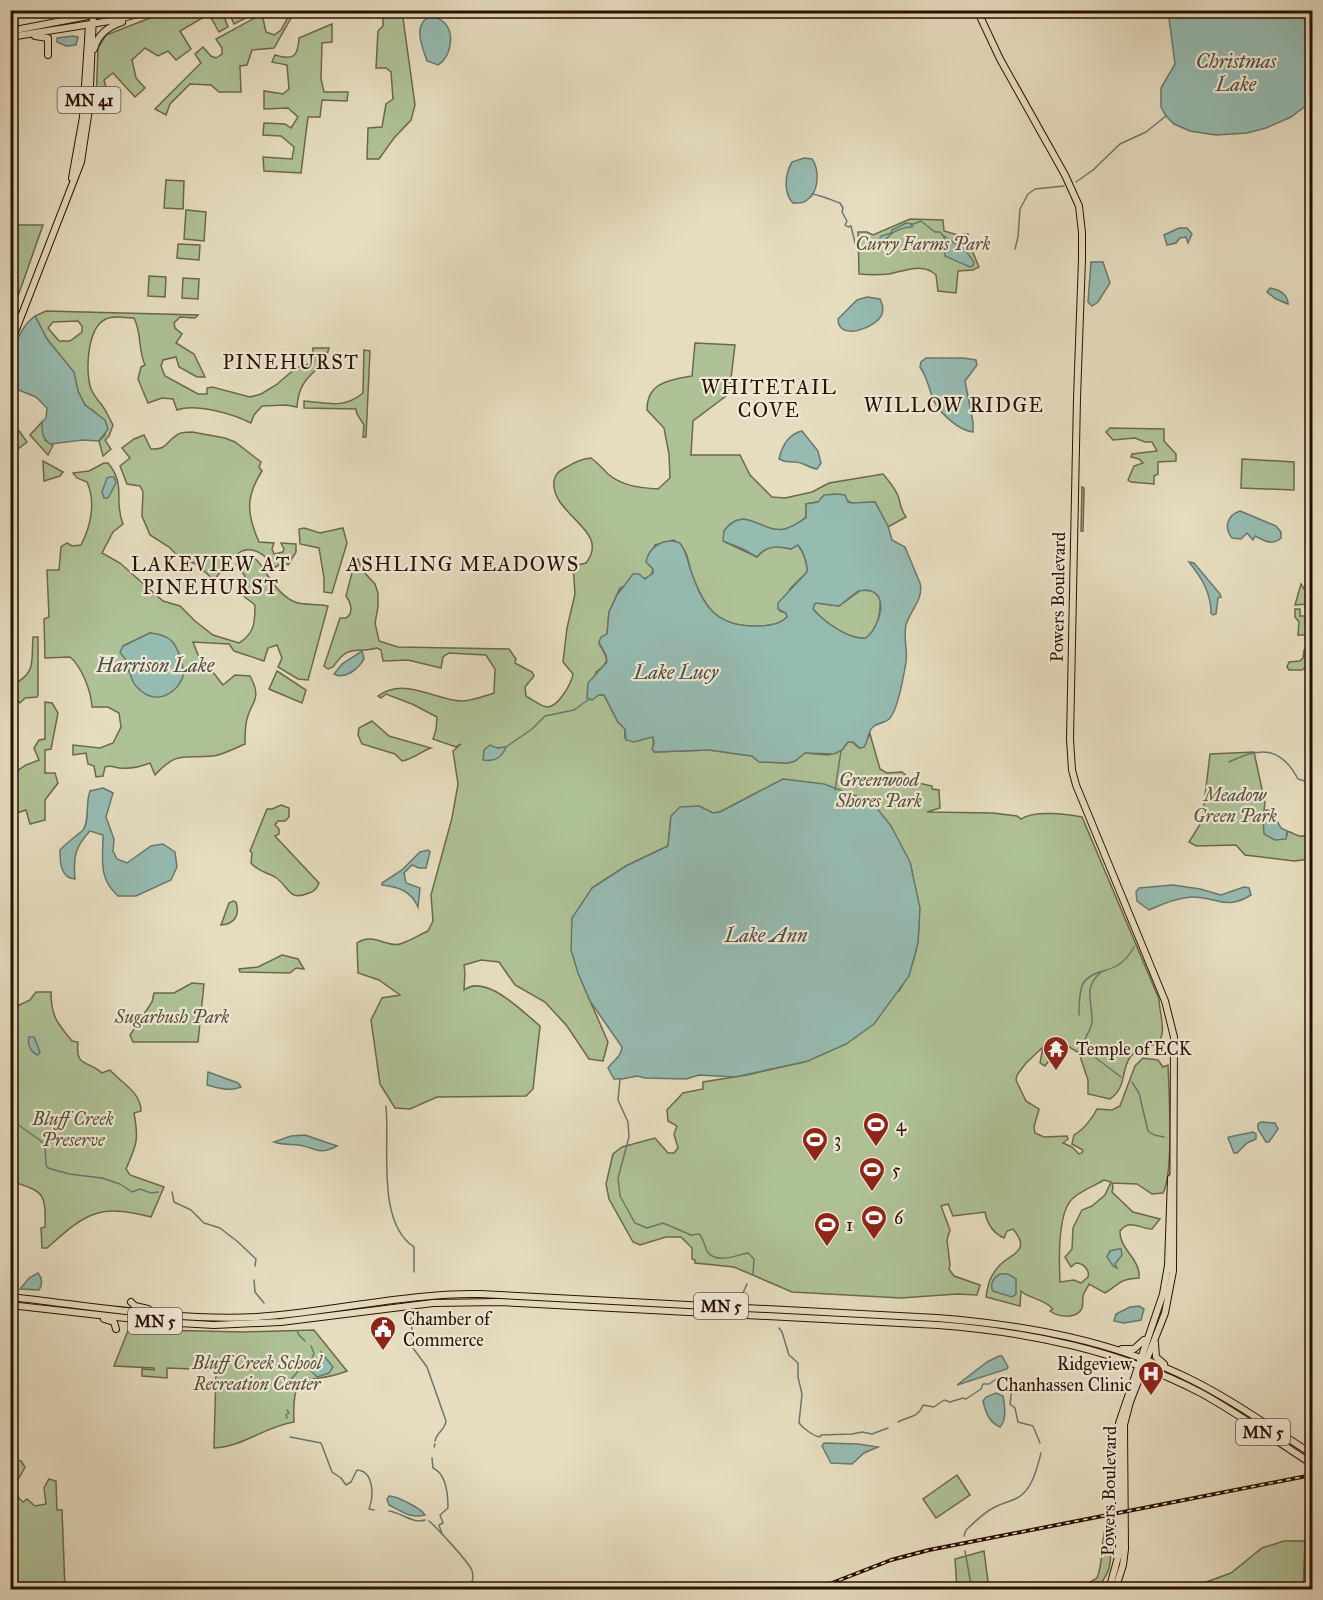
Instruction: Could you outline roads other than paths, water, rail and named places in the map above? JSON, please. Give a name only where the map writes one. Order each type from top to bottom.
[{"type":"main road","points":[[10,31],[119,10]]},
{"type":"main road","name":"Powers Boulevard","points":[[977,10],[995,49],[1065,175],[1081,217],[1082,259],[1070,739],[1072,770],[1092,828],[1170,1016],[1174,1041],[1173,1271],[1168,1302],[1158,1332],[1131,1384],[1119,1423],[1120,1535],[1117,1563],[1109,1590]]},
{"type":"main road","points":[[10,38],[149,11]]},
{"type":"main road","points":[[91,70],[95,44],[104,31],[149,11]]},
{"type":"main road","points":[[90,14],[91,24]]},
{"type":"main road","name":"MN 41","points":[[10,345],[79,168],[86,141],[91,70],[91,24]]},
{"type":"main road","name":"MN 41","points":[[71,185],[83,117],[91,24]]},
{"type":"main road","points":[[10,38],[45,36],[49,40],[48,55]]},
{"type":"main road","name":"Powers Boulevard","points":[[1115,1590],[1123,1566],[1125,1549],[1124,1429],[1167,1273],[1173,1148]]},
{"type":"main road","name":"MN 5","points":[[10,1297],[215,1318],[270,1316],[433,1296],[480,1294],[943,1318],[1009,1325],[1073,1338],[1142,1362],[1247,1412],[1312,1454]]},
{"type":"main road","points":[[131,1302],[138,1307],[184,1316]]},
{"type":"main road","name":"MN 5","points":[[10,1305],[180,1324],[243,1325],[433,1303],[499,1302],[957,1327],[1021,1335],[1142,1362]]},
{"type":"main road","points":[[74,1312],[112,1321],[116,1329]]},
{"type":"main road","points":[[1073,1338],[1132,1349],[1142,1342],[1152,1323]]},
{"type":"main road","points":[[1158,1332],[1155,1347],[1157,1359],[1189,1383]]},
{"type":"main road","points":[[1081,1347],[1124,1364],[1131,1372],[1131,1384]]},
{"type":"main road","points":[[1134,1393],[1141,1380],[1149,1374],[1189,1383]]},
{"type":"main road","name":"MN 5","points":[[1189,1383],[1312,1464]]},
{"type":"water","name":"Christmas Lake","points":[[1168,11],[1312,11],[1312,101],[1291,117],[1247,133],[1216,135],[1190,131],[1174,124],[1161,107],[1161,88],[1175,64]]},
{"type":"water","points":[[431,16],[446,24],[450,36],[449,49],[443,61],[438,65],[427,61],[420,36],[422,24]]},
{"type":"water","points":[[78,37],[76,45],[66,46],[57,42],[57,38]]},
{"type":"water","points":[[804,158],[812,159],[815,164],[816,186],[814,192],[805,201],[793,203],[786,189],[788,172],[792,162]]},
{"type":"water","points":[[906,223],[912,224],[912,227],[894,232],[882,245],[877,245],[881,236],[891,233],[892,230]]},
{"type":"water","points":[[1179,228],[1187,228],[1192,234],[1188,243],[1186,237],[1167,245],[1164,235]]},
{"type":"water","points":[[944,236],[965,250],[974,262],[973,266],[970,267],[945,256]]},
{"type":"water","points":[[1091,262],[1103,262],[1110,283],[1098,302],[1092,306],[1088,302]]},
{"type":"water","points":[[1270,288],[1282,293],[1288,304],[1267,292]]},
{"type":"water","points":[[867,297],[880,299],[883,310],[879,319],[866,328],[844,330],[838,319],[857,300]]},
{"type":"water","points":[[35,316],[47,339],[74,372],[78,391],[85,405],[105,420],[108,429],[99,441],[83,440],[50,444],[44,437],[42,429],[47,408],[36,397],[11,387],[11,368],[18,339],[22,330]]},
{"type":"water","points":[[926,358],[976,360],[977,365],[965,381],[973,432],[952,422],[935,403],[920,367],[921,362]]},
{"type":"water","points":[[802,431],[818,451],[821,463],[817,469],[779,459],[787,441]]},
{"type":"water","points":[[114,477],[116,483],[108,498],[104,498],[102,492],[107,478]]},
{"type":"water","name":"Lake Lucy","points":[[824,495],[845,495],[848,502],[852,503],[875,502],[888,526],[892,540],[905,547],[920,583],[920,595],[906,625],[904,675],[895,708],[889,719],[871,729],[864,747],[860,748],[853,742],[848,742],[842,750],[834,754],[805,753],[795,761],[788,763],[759,762],[752,756],[709,750],[654,752],[653,737],[634,742],[626,740],[625,729],[618,722],[604,695],[599,695],[592,700],[587,698],[588,683],[607,662],[599,642],[601,637],[607,634],[609,612],[617,595],[633,574],[639,574],[645,579],[653,573],[653,569],[646,562],[650,551],[663,542],[680,543],[705,603],[721,618],[730,623],[743,625],[765,626],[777,623],[787,617],[786,613],[778,609],[778,603],[807,572],[802,551],[798,545],[791,549],[772,547],[764,550],[757,557],[723,541],[724,531],[732,523],[746,519],[776,529],[788,528],[806,518],[806,504],[818,502]],"holes":[[[867,590],[879,597],[880,611],[875,627],[866,638],[852,636],[837,629],[813,609],[816,603],[839,606],[858,591]]]},
{"type":"water","points":[[1240,511],[1276,526],[1281,532],[1281,538],[1271,542],[1255,536],[1253,540],[1247,533],[1241,539],[1232,538],[1227,526],[1228,522],[1232,515]]},
{"type":"water","points":[[1189,562],[1194,563],[1220,594],[1216,614],[1211,613],[1205,585]]},
{"type":"water","name":"Harrison Lake","points":[[150,633],[172,641],[183,669],[183,678],[176,688],[161,697],[145,694],[136,686],[126,660],[120,652],[123,646]]},
{"type":"water","points":[[362,651],[364,659],[355,670],[342,676],[334,674],[342,664]]},
{"type":"water","points":[[490,745],[497,748],[506,747],[497,758],[483,760],[484,750]]},
{"type":"water","name":"Lake Ann","points":[[783,779],[824,784],[872,802],[891,826],[910,862],[920,908],[918,943],[909,976],[874,1024],[846,1044],[808,1061],[735,1077],[699,1075],[686,1079],[637,1076],[614,1079],[608,1068],[622,1047],[590,1001],[578,973],[571,950],[572,918],[592,888],[626,866],[668,846],[671,816],[680,807],[699,806],[713,813],[720,812]]},
{"type":"water","points":[[103,788],[113,793],[106,817],[114,839],[113,851],[117,859],[127,863],[151,846],[163,844],[175,852],[177,867],[171,880],[136,896],[118,896],[104,875],[103,835],[90,831],[76,853],[75,879],[66,876],[61,864],[60,850],[83,830],[90,791]]},
{"type":"water","points":[[1266,810],[1271,810],[1281,828],[1287,831],[1286,839],[1275,840],[1264,834],[1263,818]]},
{"type":"water","points":[[428,850],[430,852],[426,868],[412,865],[404,873],[406,883],[420,888],[418,907],[408,894],[394,887],[382,885],[382,883],[402,870],[420,852]]},
{"type":"water","points":[[1173,885],[1221,895],[1244,887],[1249,888],[1251,895],[1234,902],[1191,897],[1149,910],[1137,901],[1136,892],[1139,888]]},
{"type":"water","points":[[29,1037],[34,1037],[40,1052],[38,1055],[30,1048]]},
{"type":"water","points":[[208,1072],[238,1083],[241,1087],[228,1089],[207,1085]]},
{"type":"water","points":[[1261,1122],[1275,1123],[1278,1129],[1269,1142],[1266,1142],[1258,1129],[1258,1124]]},
{"type":"water","points":[[1253,1132],[1256,1134],[1256,1139],[1234,1153],[1228,1138]]},
{"type":"water","points":[[305,1135],[337,1146],[321,1151],[274,1142],[291,1136]]},
{"type":"water","points":[[1121,1249],[1122,1255],[1115,1264],[1117,1268],[1107,1257],[1110,1251]]},
{"type":"water","points":[[38,1273],[42,1282],[39,1290],[20,1289],[29,1278]]},
{"type":"water","points":[[1000,1274],[1008,1274],[1016,1279],[1016,1294],[1012,1297],[993,1291],[993,1281]]},
{"type":"water","points":[[1139,1306],[1144,1309],[1141,1320],[1124,1323],[1114,1321],[1116,1314],[1130,1307]]},
{"type":"water","points":[[321,1352],[333,1367],[329,1373],[317,1377],[311,1371],[319,1361]]},
{"type":"water","points":[[1002,1356],[1007,1369],[957,1385],[987,1362]]},
{"type":"water","points":[[996,1393],[1003,1396],[1004,1404],[1005,1417],[1000,1427],[988,1416],[983,1401],[986,1397]]},
{"type":"water","points":[[824,1443],[878,1447],[864,1453],[852,1464],[831,1463],[822,1446]]},
{"type":"water","points":[[389,1496],[409,1503],[425,1515],[410,1515],[402,1512],[389,1505],[387,1499]]},
{"type":"waterway","points":[[1076,182],[1093,170],[1120,144],[1146,132],[1166,116]]},
{"type":"waterway","points":[[1015,249],[1020,209],[1028,194],[1035,189],[1064,186]]},
{"type":"waterway","points":[[812,194],[840,203],[847,221],[845,225],[851,226],[856,247],[862,248]]},
{"type":"waterway","points":[[911,225],[921,221],[935,232],[940,232],[944,237]]},
{"type":"waterway","points":[[506,747],[532,729],[545,716],[574,710],[588,700]]},
{"type":"waterway","points":[[835,790],[841,751]]},
{"type":"waterway","points":[[1229,762],[1250,753],[1269,752],[1284,761],[1298,779],[1312,783]]},
{"type":"waterway","points":[[1079,1015],[1080,993],[1085,981],[1121,963],[1134,947]]},
{"type":"waterway","points":[[1101,972],[1095,978],[1090,990],[1092,1022],[1084,1049],[1121,1077]]},
{"type":"waterway","points":[[620,1079],[618,1100],[628,1122],[629,1137],[618,1178],[620,1196],[635,1223],[647,1228],[663,1223],[691,1235],[699,1234],[707,1251],[716,1258],[748,1253],[754,1259],[753,1274]]},
{"type":"waterway","points":[[1132,1082],[1139,1093],[1148,1131],[1164,1137]]},
{"type":"waterway","points":[[386,1106],[389,1202],[394,1220],[402,1235],[414,1247],[414,1272]]},
{"type":"waterway","points":[[10,1119],[45,1146],[48,1168],[69,1174],[102,1178],[120,1184],[132,1192],[140,1189],[151,1193],[158,1192]]},
{"type":"waterway","points":[[172,1192],[174,1202],[191,1210],[204,1223],[220,1228],[238,1242],[256,1259],[255,1266]]},
{"type":"waterway","points":[[254,1280],[255,1292],[264,1303]]},
{"type":"waterway","points":[[743,1293],[747,1284]]},
{"type":"waterway","points":[[411,1318],[413,1348],[427,1367],[446,1421],[435,1441]]},
{"type":"waterway","points":[[779,1328],[789,1355],[798,1363],[802,1394],[799,1423],[803,1427],[820,1437],[821,1435],[862,1432],[872,1434],[888,1428]]},
{"type":"waterway","points":[[297,1331],[305,1341]]},
{"type":"waterway","points":[[284,1387],[304,1364],[311,1362],[314,1353],[311,1346]]},
{"type":"waterway","points":[[898,1422],[916,1415],[923,1405],[934,1407],[944,1400],[950,1402],[966,1399],[981,1389],[983,1384],[989,1384],[998,1378],[1010,1378],[1013,1380],[1010,1404],[1015,1408],[1018,1422],[1033,1426],[1040,1443]]},
{"type":"waterway","points":[[287,1410],[289,1413],[286,1415],[287,1418]]},
{"type":"waterway","points":[[290,1437],[321,1443],[332,1472],[346,1485],[351,1482],[357,1470],[363,1471],[370,1479],[372,1498],[369,1509],[374,1510]]},
{"type":"waterway","points":[[964,1536],[966,1530],[980,1517],[1017,1498],[1027,1490],[1041,1453]]},
{"type":"waterway","points":[[432,1458],[433,1468],[441,1475],[447,1491],[448,1508],[440,1515],[443,1523],[439,1525],[442,1534]]},
{"type":"waterway","points":[[389,1511],[416,1521],[425,1520]]},
{"type":"waterway","points":[[429,1521],[470,1567],[473,1578],[469,1590]]},
{"type":"waterway","points":[[965,1551],[972,1590]]},
{"type":"railway","points":[[814,1590],[891,1560],[929,1550],[1312,1475]]},
{"type":"place","name":"Temple of ECK","points":[[1056,1072]]},
{"type":"place","name":"4","points":[[876,1148]]},
{"type":"place","name":"3","points":[[815,1163]]},
{"type":"place","name":"5","points":[[872,1193]]},
{"type":"place","name":"6","points":[[874,1241]]},
{"type":"place","name":"1","points":[[827,1248]]},
{"type":"place","name":"Chamber of Commerce","points":[[383,1352]]},
{"type":"place","name":"Ridgeview Chanhassen Clinic","points":[[1151,1397]]},
{"type":"district","name":"PINEHURST","points":[[291,362]]},
{"type":"district","name":"WHITETAIL COVE","points":[[769,398]]},
{"type":"district","name":"WILLOW RIDGE","points":[[954,405]]},
{"type":"district","name":"ASHLING MEADOWS","points":[[463,564]]},
{"type":"district","name":"LAKEVIEW AT PINEHURST","points":[[211,576]]},
{"type":"park label","name":"Curry Farms Park","points":[[923,244]]},
{"type":"park label","name":"Greenwood Shores Park","points":[[879,790]]},
{"type":"park label","name":"Meadow Green Park","points":[[1235,805]]},
{"type":"park label","name":"Sugarbush Park","points":[[172,1017]]},
{"type":"park label","name":"Bluff Creek Preserve","points":[[73,1129]]},
{"type":"park label","name":"Bluff Creek School Recreation Center","points":[[257,1373]]}]
